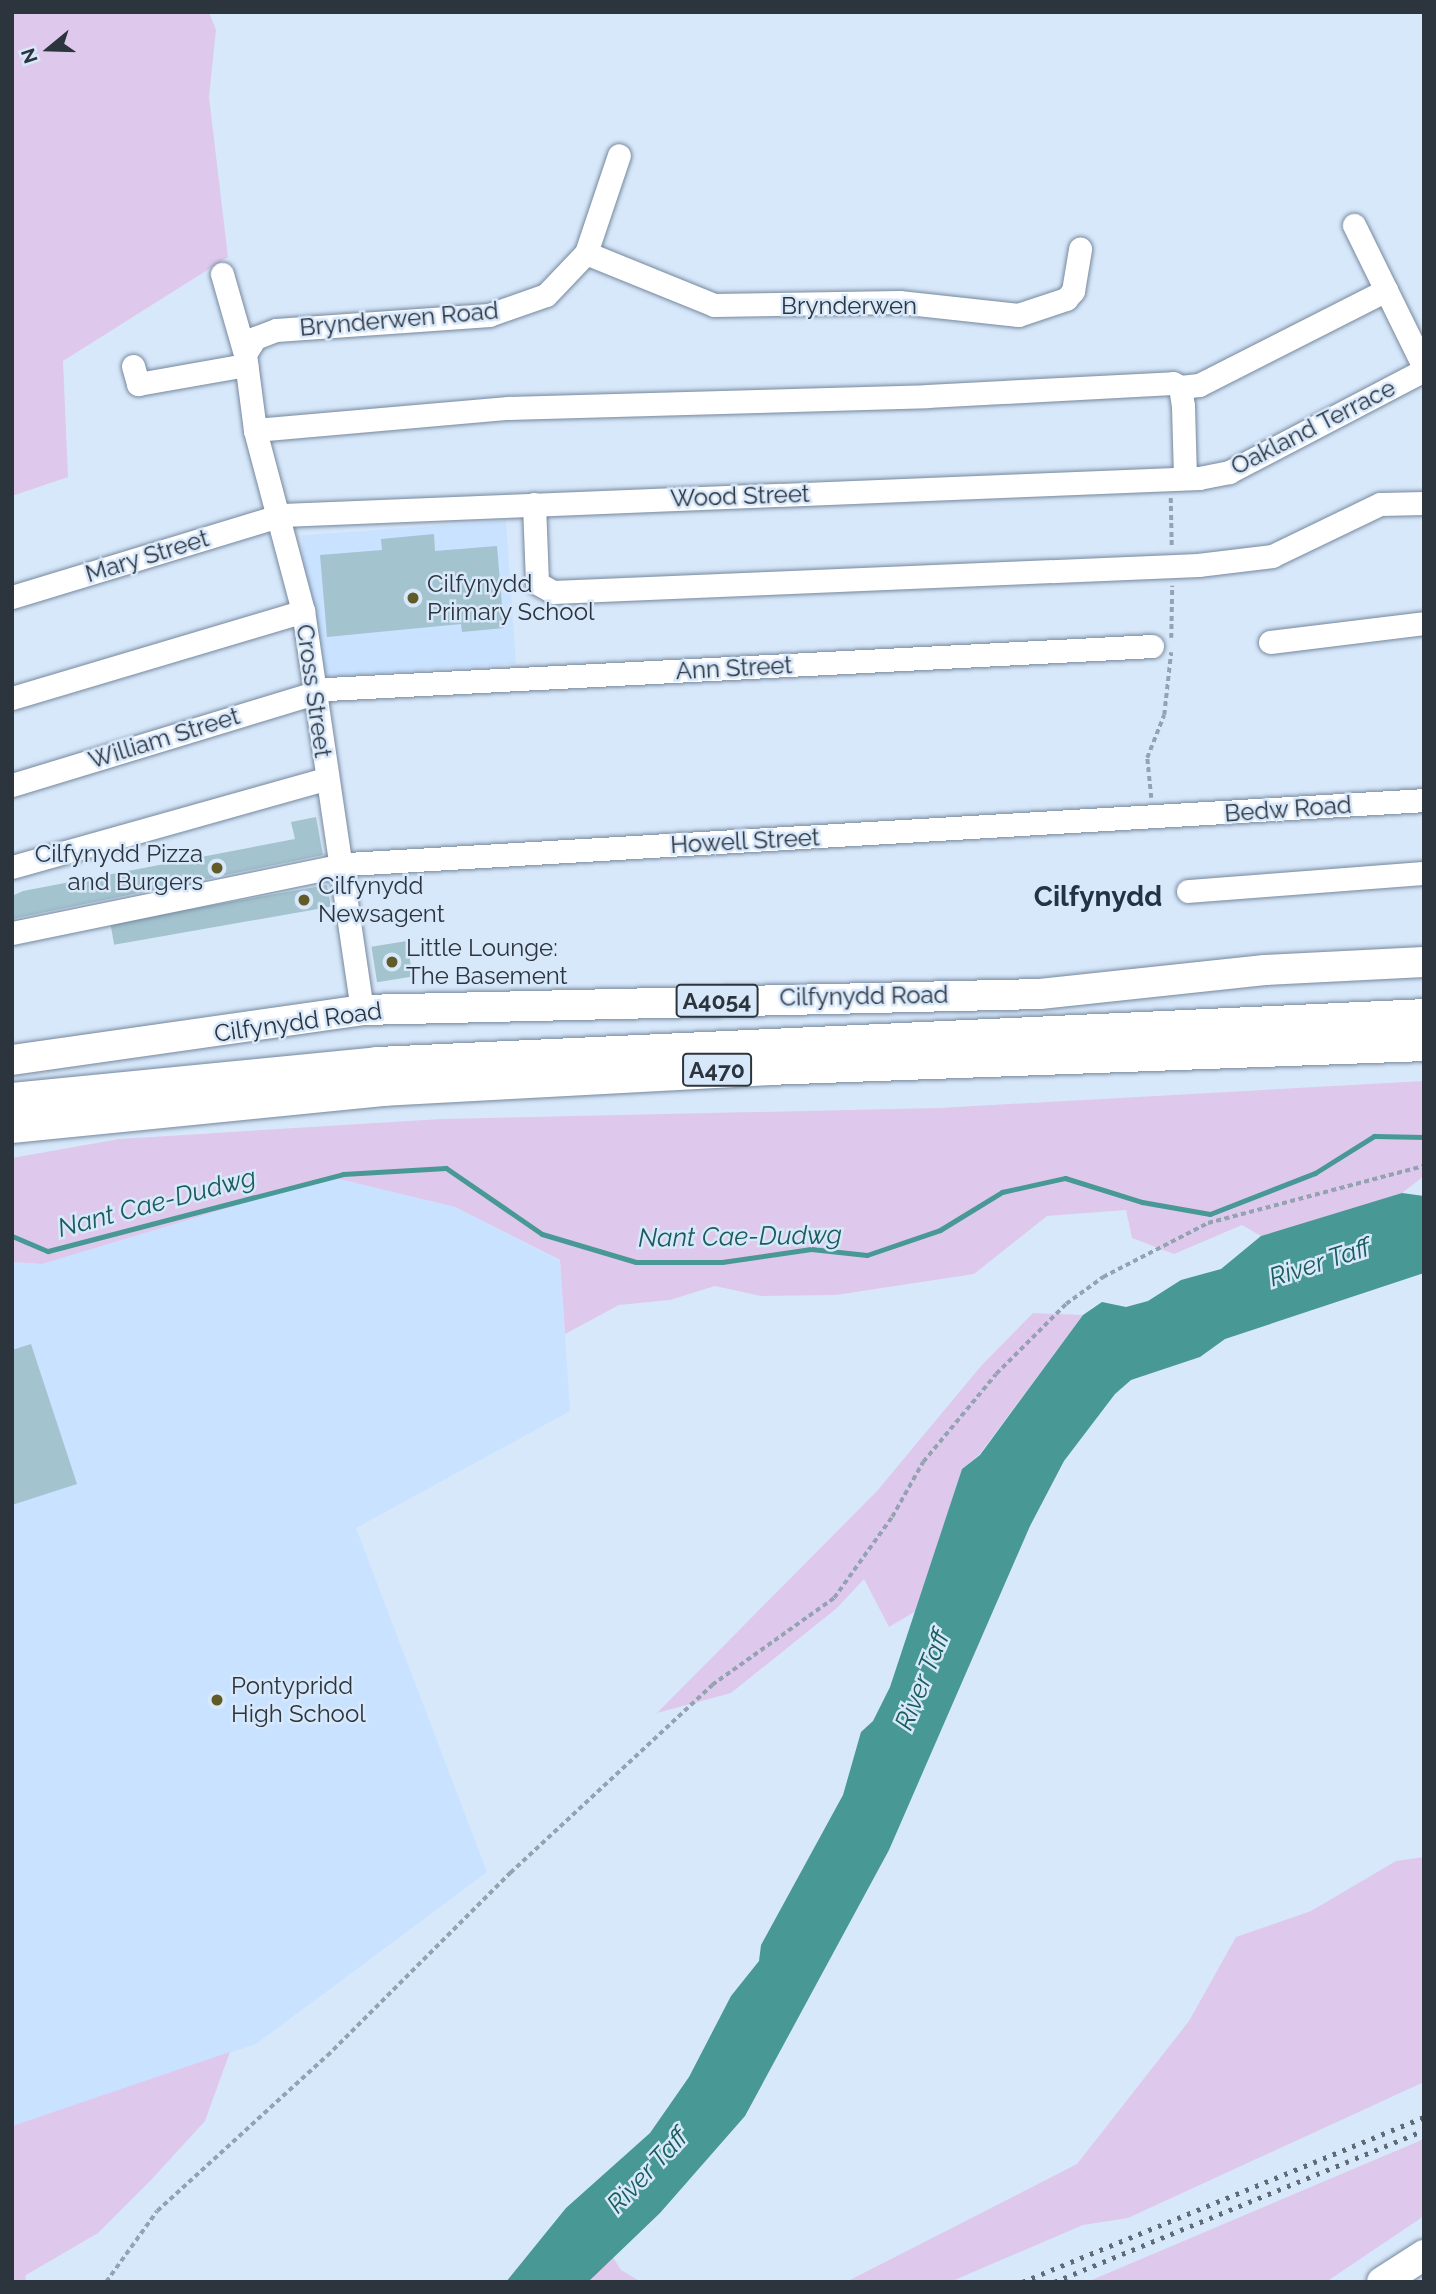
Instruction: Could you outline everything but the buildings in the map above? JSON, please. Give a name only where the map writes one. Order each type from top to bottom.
[{"type":"highway","name":"A470","points":[[12,1099],[377,1063],[1424,1014]]},
{"type":"highway","name":"A470","points":[[12,1126],[383,1088],[767,1068],[1424,1044]]},
{"type":"main road","name":"Cilfynydd Road","points":[[12,1060],[362,1010],[1040,994],[1265,970],[1424,962]]},
{"type":"street","name":"Brynderwen Road","points":[[246,365],[255,338],[276,330],[509,309],[546,295],[586,253],[619,155]]},
{"type":"street","points":[[1354,225],[1424,369]]},
{"type":"street","name":"Brynderwen","points":[[586,253],[714,305],[899,302],[1018,315],[1066,299],[1073,291],[1080,249]]},
{"type":"street","name":"Cross Street","points":[[222,274],[246,365],[255,430],[282,515],[303,611],[316,692],[337,866],[362,1010]]},
{"type":"street","points":[[255,430],[587,404],[914,397],[1173,383],[1180,387],[1199,385],[1386,290]]},
{"type":"street","points":[[133,366],[138,384],[246,365]]},
{"type":"street","name":"Oakland Terrace","points":[[1192,478],[1228,472],[1424,369]]},
{"type":"street","points":[[1180,387],[1192,478]]},
{"type":"street","name":"Wood Street","points":[[282,515],[1192,478]]},
{"type":"street","points":[[534,505],[537,583],[554,592],[1198,565],[1272,556],[1380,504],[1424,503]]},
{"type":"street","name":"Mary Street","points":[[12,597],[282,515]]},
{"type":"street","points":[[12,698],[303,611]]},
{"type":"street","points":[[1270,642],[1424,623]]},
{"type":"street","name":"Ann Street","points":[[316,692],[1152,646]]},
{"type":"street","name":"William Street","points":[[12,785],[316,692]]},
{"type":"street","points":[[12,867],[326,779]]},
{"type":"street","name":"Bedw Road","points":[[1153,818],[1424,800]]},
{"type":"street","name":"Howell Street","points":[[12,933],[337,866],[1153,818]]},
{"type":"street","points":[[1188,891],[1424,873]]},
{"type":"path","points":[[106,2282],[157,2211],[327,2056],[510,1873],[712,1685],[834,1598],[892,1517],[923,1462],[996,1374],[1066,1304],[1103,1278],[1208,1223],[1424,1166]]},
{"type":"shaded area","points":[[12,12],[209,12],[216,30],[209,97],[228,257],[63,361],[68,477],[12,496]]},
{"type":"shaded area","name":"Cilfynydd Primary School","points":[[506,521],[516,664],[311,678],[301,535]]},
{"type":"shaded area","points":[[1424,1081],[1424,1176],[1402,1193],[1360,1209],[1261,1236],[1242,1225],[1174,1254],[1132,1238],[1126,1210],[1047,1216],[974,1274],[836,1295],[761,1296],[715,1286],[670,1300],[619,1305],[565,1334],[560,1260],[455,1207],[331,1177],[42,1264],[12,1262],[12,1158],[119,1139],[441,1119],[939,1108]]},
{"type":"shaded area","name":"Pontypridd High School","points":[[331,1177],[455,1207],[560,1261],[570,1411],[356,1528],[487,1872],[256,2044],[12,2126],[12,1262],[42,1264]]},
{"type":"shaded area","points":[[1033,1313],[1083,1315],[979,1455],[962,1469],[916,1611],[889,1627],[864,1579],[837,1608],[731,1693],[657,1713],[877,1491],[981,1366]]},
{"type":"shaded area","points":[[1424,1857],[1424,2082],[1128,2218],[1083,2225],[950,2282],[846,2282],[1077,2164],[1189,2021],[1236,1937],[1311,1911],[1396,1861]]},
{"type":"shaded area","points":[[230,2052],[205,2121],[151,2180],[98,2233],[26,2275],[25,2282],[12,2282],[12,2126]]},
{"type":"shaded area","points":[[1424,2139],[1424,2216],[1326,2282],[1087,2282]]},
{"type":"shaded area","points":[[612,2256],[621,2270],[641,2282],[588,2282]]},
{"type":"water","name":"River Taff","points":[[1402,1193],[1424,1196],[1424,1273],[1225,1339],[1200,1357],[1131,1380],[1115,1394],[1064,1461],[1030,1526],[889,1850],[745,2116],[660,2213],[588,2282],[506,2282],[566,2208],[650,2133],[689,2077],[731,1996],[759,1961],[761,1945],[843,1795],[861,1732],[873,1721],[890,1687],[962,1469],[980,1455],[1083,1315],[1102,1302],[1126,1307],[1148,1301],[1181,1280],[1221,1269],[1261,1236]]},
{"type":"waterway","name":"Nant Cae-Dudwg","points":[[12,1236],[48,1251],[343,1174],[446,1168],[542,1234],[636,1262],[722,1262],[811,1249],[867,1255],[940,1230],[1002,1192],[1065,1178],[1142,1202],[1210,1214],[1315,1173],[1374,1136],[1424,1137]]},
{"type":"railway","points":[[1022,2282],[1424,2117]]},
{"type":"railway","points":[[1054,2282],[1424,2130]]},
{"type":"place","name":"Cilfynydd Primary School","points":[[413,598]]},
{"type":"place","name":"Cilfynydd Pizza and Burgers","points":[[217,868]]},
{"type":"place","name":"Cilfynydd Newsagent","points":[[304,900]]},
{"type":"place","name":"Little Lounge: The Basement","points":[[392,962]]},
{"type":"place","name":"Pontypridd High School","points":[[217,1700]]},
{"type":"district","name":"Cilfynydd","points":[[1098,897]]}]
